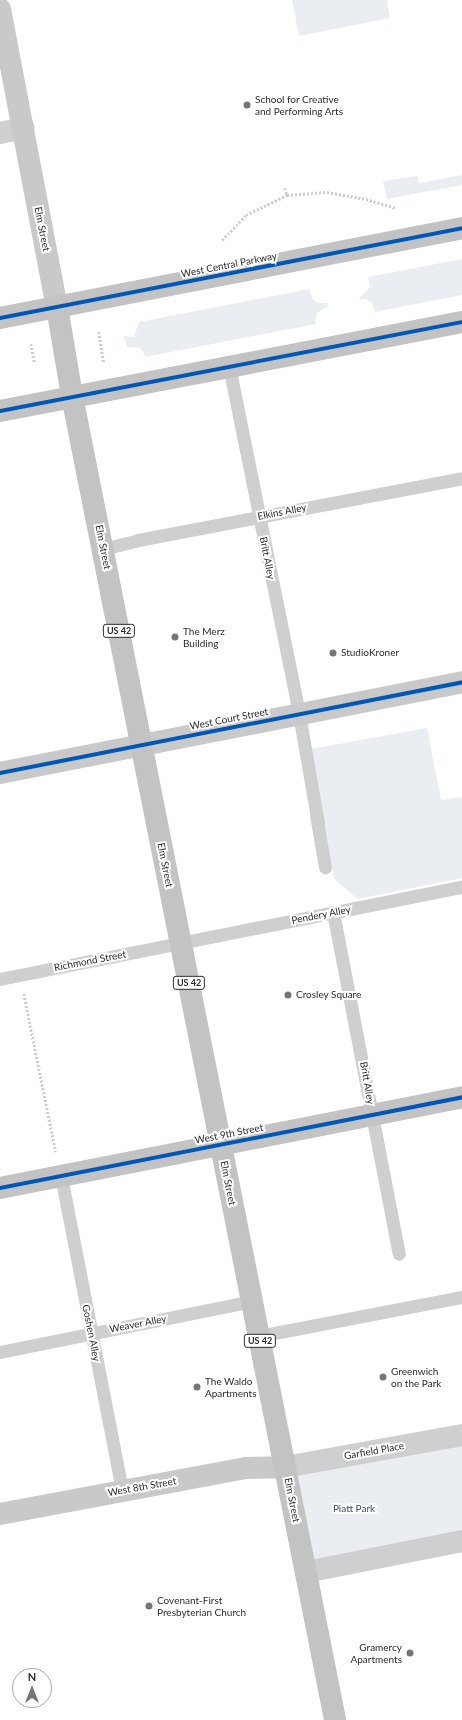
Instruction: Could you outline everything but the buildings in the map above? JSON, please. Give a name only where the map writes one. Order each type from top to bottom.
[{"type":"main road","name":"West Central Parkway","points":[[0,318],[462,228]]},
{"type":"main road","name":"Elm Street","points":[[56,306],[72,396],[335,1720]]},
{"type":"main road","points":[[0,411],[462,322]]},
{"type":"main road","name":"West 9th Street","points":[[0,1188],[462,1097]]},
{"type":"street","name":"Elm Street","points":[[0,9],[56,306]]},
{"type":"street","points":[[0,133],[23,128]]},
{"type":"street","name":"West Court Street","points":[[0,773],[462,682]]},
{"type":"street","name":"Garfield Place","points":[[285,1467],[462,1435]]},
{"type":"street","name":"West 8th Street","points":[[0,1514],[246,1468],[285,1467]]},
{"type":"street","points":[[306,1572],[462,1541]]},
{"type":"lane","name":"Britt Alley","points":[[229,366],[299,714],[325,867]]},
{"type":"lane","name":"Elkins Alley","points":[[103,549],[138,540],[462,478]]},
{"type":"lane","name":"Pendery Alley","points":[[181,944],[462,887]]},
{"type":"lane","name":"Britt Alley","points":[[334,912],[399,1254]]},
{"type":"lane","name":"Richmond Street","points":[[0,979],[181,944]]},
{"type":"lane","name":"Goshen Alley","points":[[61,1176],[122,1490]]},
{"type":"lane","points":[[259,1336],[462,1297]]},
{"type":"lane","name":"Weaver Alley","points":[[0,1352],[252,1301]]},
{"type":"path","points":[[285,188],[287,195]]},
{"type":"path","points":[[222,240],[246,216],[287,195],[327,192],[366,199],[395,208]]},
{"type":"path","points":[[99,332],[104,362]]},
{"type":"path","points":[[31,344],[35,364]]},
{"type":"path","points":[[21,975],[61,1176]]},
{"type":"green space","points":[[292,0],[389,0],[387,1],[390,18],[299,36]]},
{"type":"green space","points":[[462,175],[462,185],[387,199],[383,181],[417,176],[419,183]]},
{"type":"green space","points":[[462,259],[462,295],[375,312],[372,303],[366,299],[359,299],[370,287],[368,277]]},
{"type":"green space","points":[[309,289],[313,299],[318,303],[327,303],[328,306],[318,312],[315,320],[316,324],[145,357],[144,353],[139,347],[127,347],[124,336],[134,337],[139,322]]},
{"type":"green space","points":[[427,728],[441,800],[462,797],[462,878],[358,899],[334,879],[311,749]]},
{"type":"green space","name":"Piatt Park","points":[[462,1435],[462,1541],[306,1572],[285,1467]]},
{"type":"cycle path","points":[[0,318],[462,228]]},
{"type":"cycle path","points":[[0,411],[462,322]]},
{"type":"cycle path","points":[[0,773],[462,682]]},
{"type":"cycle path","points":[[0,1188],[462,1097]]},
{"type":"place","name":"School for Creative and Performing Arts","points":[[247,105]]},
{"type":"place","name":"The Merz Building","points":[[175,637]]},
{"type":"place","name":"StudioKroner","points":[[333,653]]},
{"type":"place","name":"Crosley Square","points":[[288,995]]},
{"type":"place","name":"Greenwich on the Park","points":[[383,1377]]},
{"type":"place","name":"The Waldo Apartments","points":[[197,1387]]},
{"type":"place","name":"Covenant-First Presbyterian Church","points":[[149,1606]]},
{"type":"place","name":"Gramercy Apartments","points":[[410,1653]]}]
